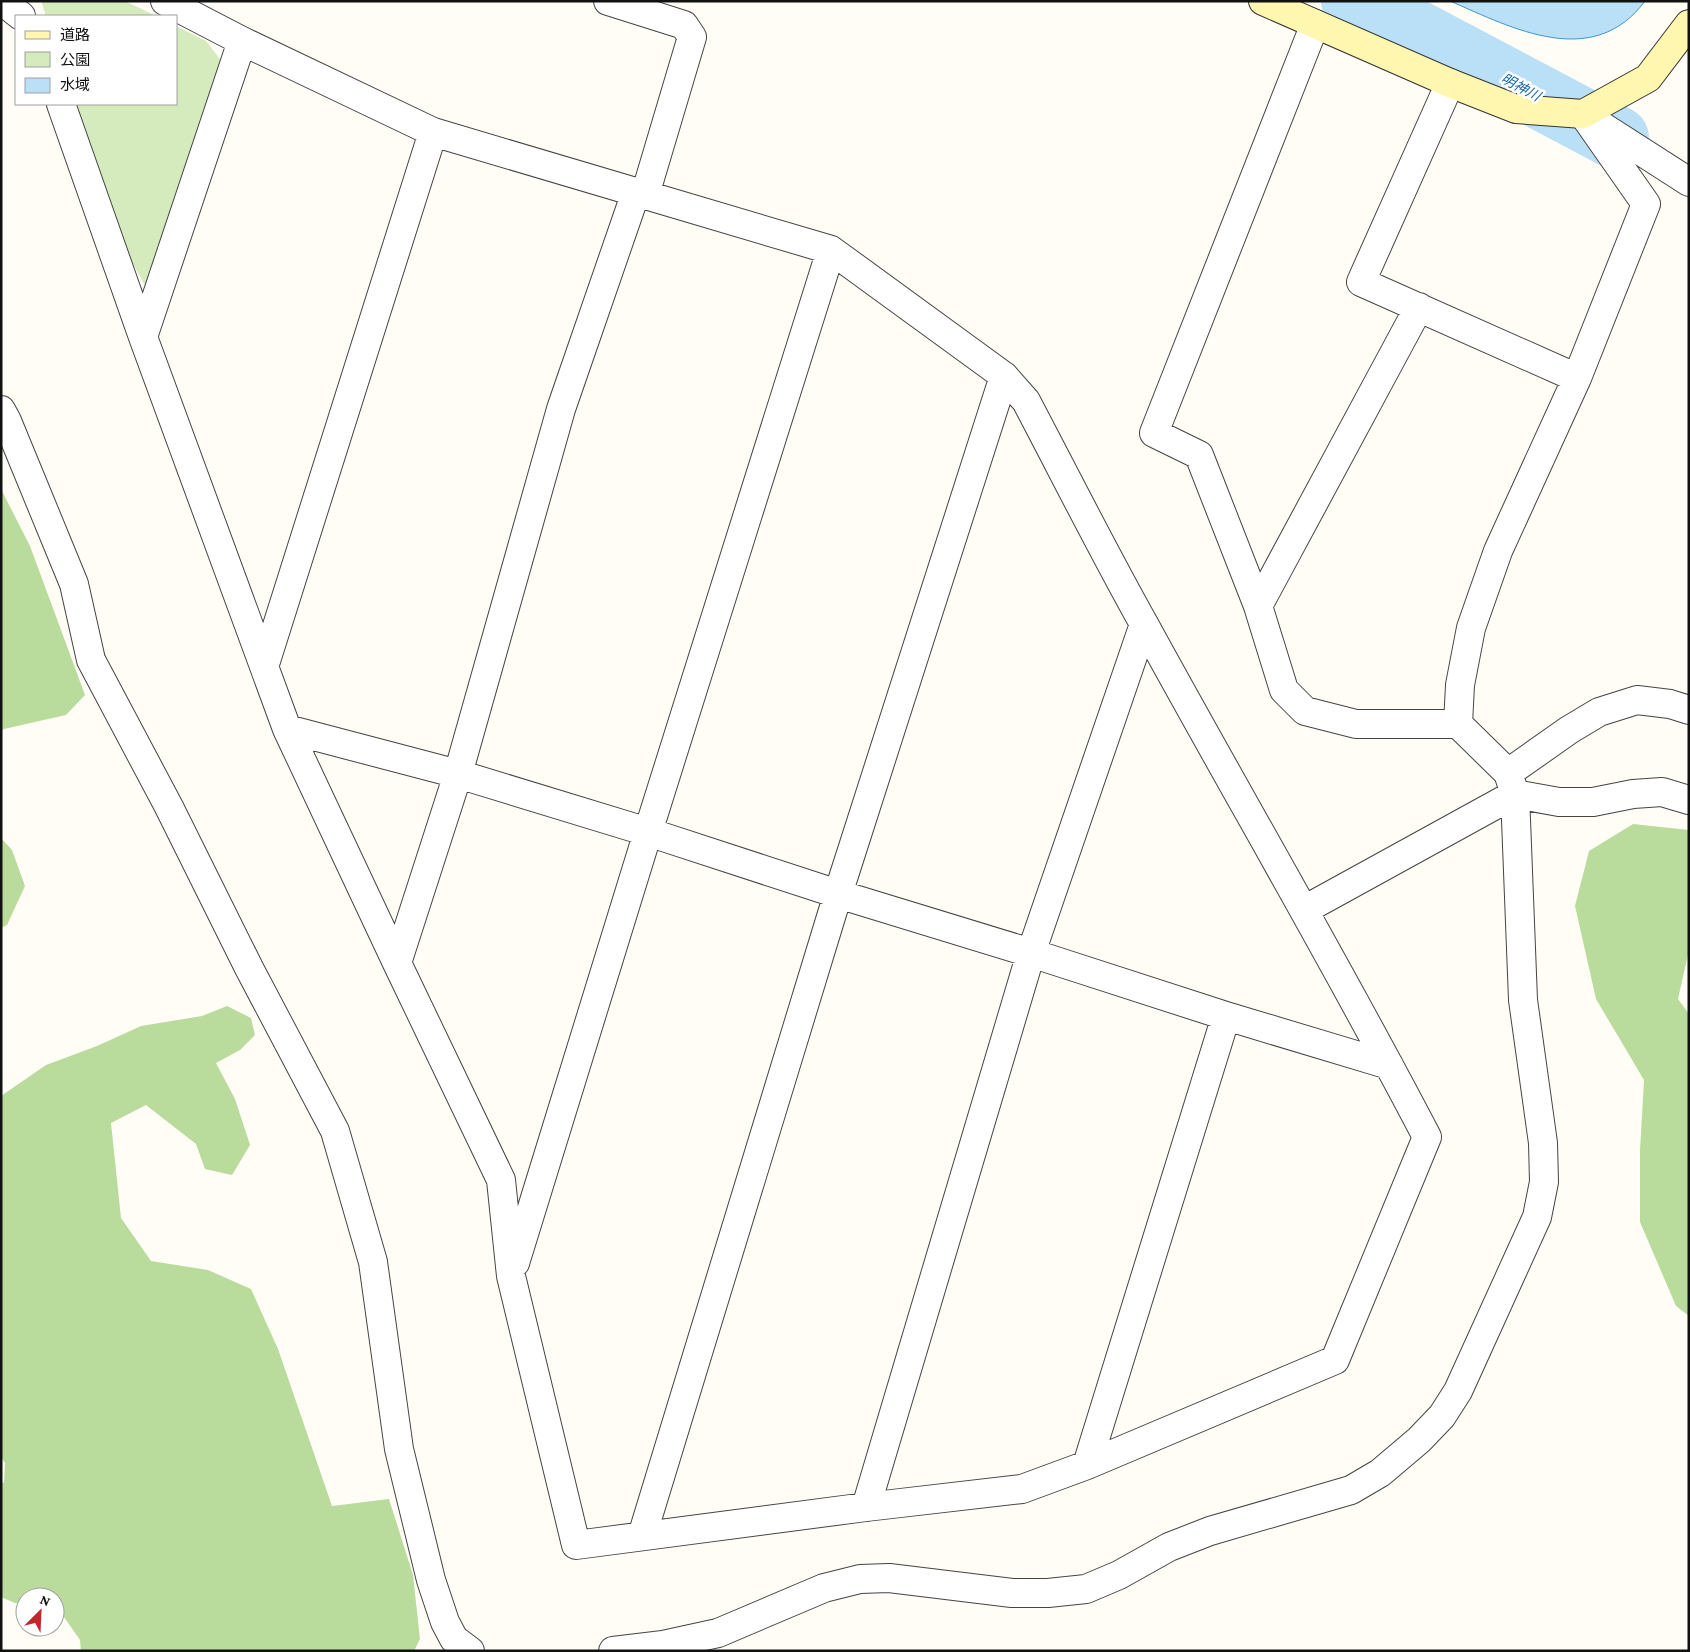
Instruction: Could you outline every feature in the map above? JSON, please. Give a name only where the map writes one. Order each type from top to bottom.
[{"type":"street","points":[[2,1],[20,15]]},
{"type":"street","points":[[26,15],[30,1]]},
{"type":"street","points":[[61,105],[143,337],[265,664],[287,729],[501,1180],[511,1276],[576,1545],[866,1507],[1022,1489],[1087,1465],[1335,1360],[1426,1137],[1304,910],[1144,624],[1026,401],[1004,376],[830,250],[433,132],[242,41],[165,1]]},
{"type":"street","points":[[397,964],[458,774],[561,409],[640,194],[692,37],[684,25],[608,1]]},
{"type":"street","points":[[1263,1],[1450,84],[1516,109],[1583,114],[1689,182]]},
{"type":"street","points":[[1315,24],[1154,433],[1199,456],[1258,606],[1284,690],[1305,711],[1356,724],[1458,724]]},
{"type":"street","points":[[1583,114],[1648,78],[1689,24]]},
{"type":"street","points":[[143,337],[242,41]]},
{"type":"street","points":[[1450,84],[1361,282],[1577,378]]},
{"type":"street","points":[[1583,114],[1646,204],[1577,378],[1498,551],[1471,628],[1460,685],[1458,724],[1511,784],[1559,802],[1593,802],[1633,794],[1662,792],[1689,800]]},
{"type":"street","points":[[265,664],[433,132]]},
{"type":"street","points":[[511,1276],[830,250]]},
{"type":"street","points":[[1258,606],[1419,308]]},
{"type":"street","points":[[642,1536],[838,894],[1004,376]]},
{"type":"street","points":[[1,410],[7,420],[74,584],[91,660],[169,807],[335,1131],[373,1262],[399,1449],[431,1580],[445,1622],[454,1639],[470,1651]]},
{"type":"street","points":[[866,1507],[1031,953],[1144,624]]},
{"type":"street","points":[[1304,910],[1511,784],[1569,730],[1598,712],[1637,700],[1670,704],[1689,710]]},
{"type":"street","points":[[287,729],[458,774],[648,832],[1226,1016],[1389,1065]]},
{"type":"street","points":[[613,1651],[664,1645],[718,1633],[824,1588],[860,1579],[889,1578],[1012,1593],[1048,1593],[1086,1589],[1119,1575],[1169,1547],[1202,1534],[1351,1490],[1380,1473],[1419,1440],[1442,1416],[1458,1391],[1537,1217],[1544,1182],[1543,1143],[1523,1000],[1511,784]]},
{"type":"street","points":[[1087,1465],[1226,1016]]},
{"type":"green space","points":[[41,1],[125,1],[154,15],[46,15]]},
{"type":"green space","points":[[178,27],[206,41],[223,63],[155,276],[144,284],[118,236],[75,105],[178,105]]},
{"type":"green space","points":[[1,489],[30,546],[85,695],[66,715],[1,731]]},
{"type":"green space","points":[[1633,824],[1689,830],[1689,950],[1678,999],[1689,1014],[1689,1316],[1676,1306],[1640,1222],[1640,1151],[1644,1080],[1596,999],[1575,906],[1589,851]]},
{"type":"green space","points":[[1,838],[12,850],[25,886],[7,925],[1,928]]},
{"type":"green space","points":[[227,1006],[251,1018],[255,1035],[240,1050],[216,1063],[235,1099],[250,1145],[232,1175],[205,1169],[196,1144],[146,1105],[111,1123],[121,1218],[151,1261],[208,1270],[251,1289],[278,1349],[332,1506],[389,1499],[413,1575],[420,1639],[414,1651],[81,1651],[80,1640],[65,1618],[65,1587],[15,1587],[15,1603],[1,1597],[1,1485],[4,1482],[5,1463],[1,1457],[1,1096],[46,1065],[97,1046],[141,1026],[202,1016]]},
{"type":"water","points":[[1450,1],[1645,1],[1624,22],[1601,34],[1577,39],[1551,37],[1525,31]]},
{"type":"waterway","name":"明神川","points":[[1353,1],[1407,27],[1617,138]]}]
